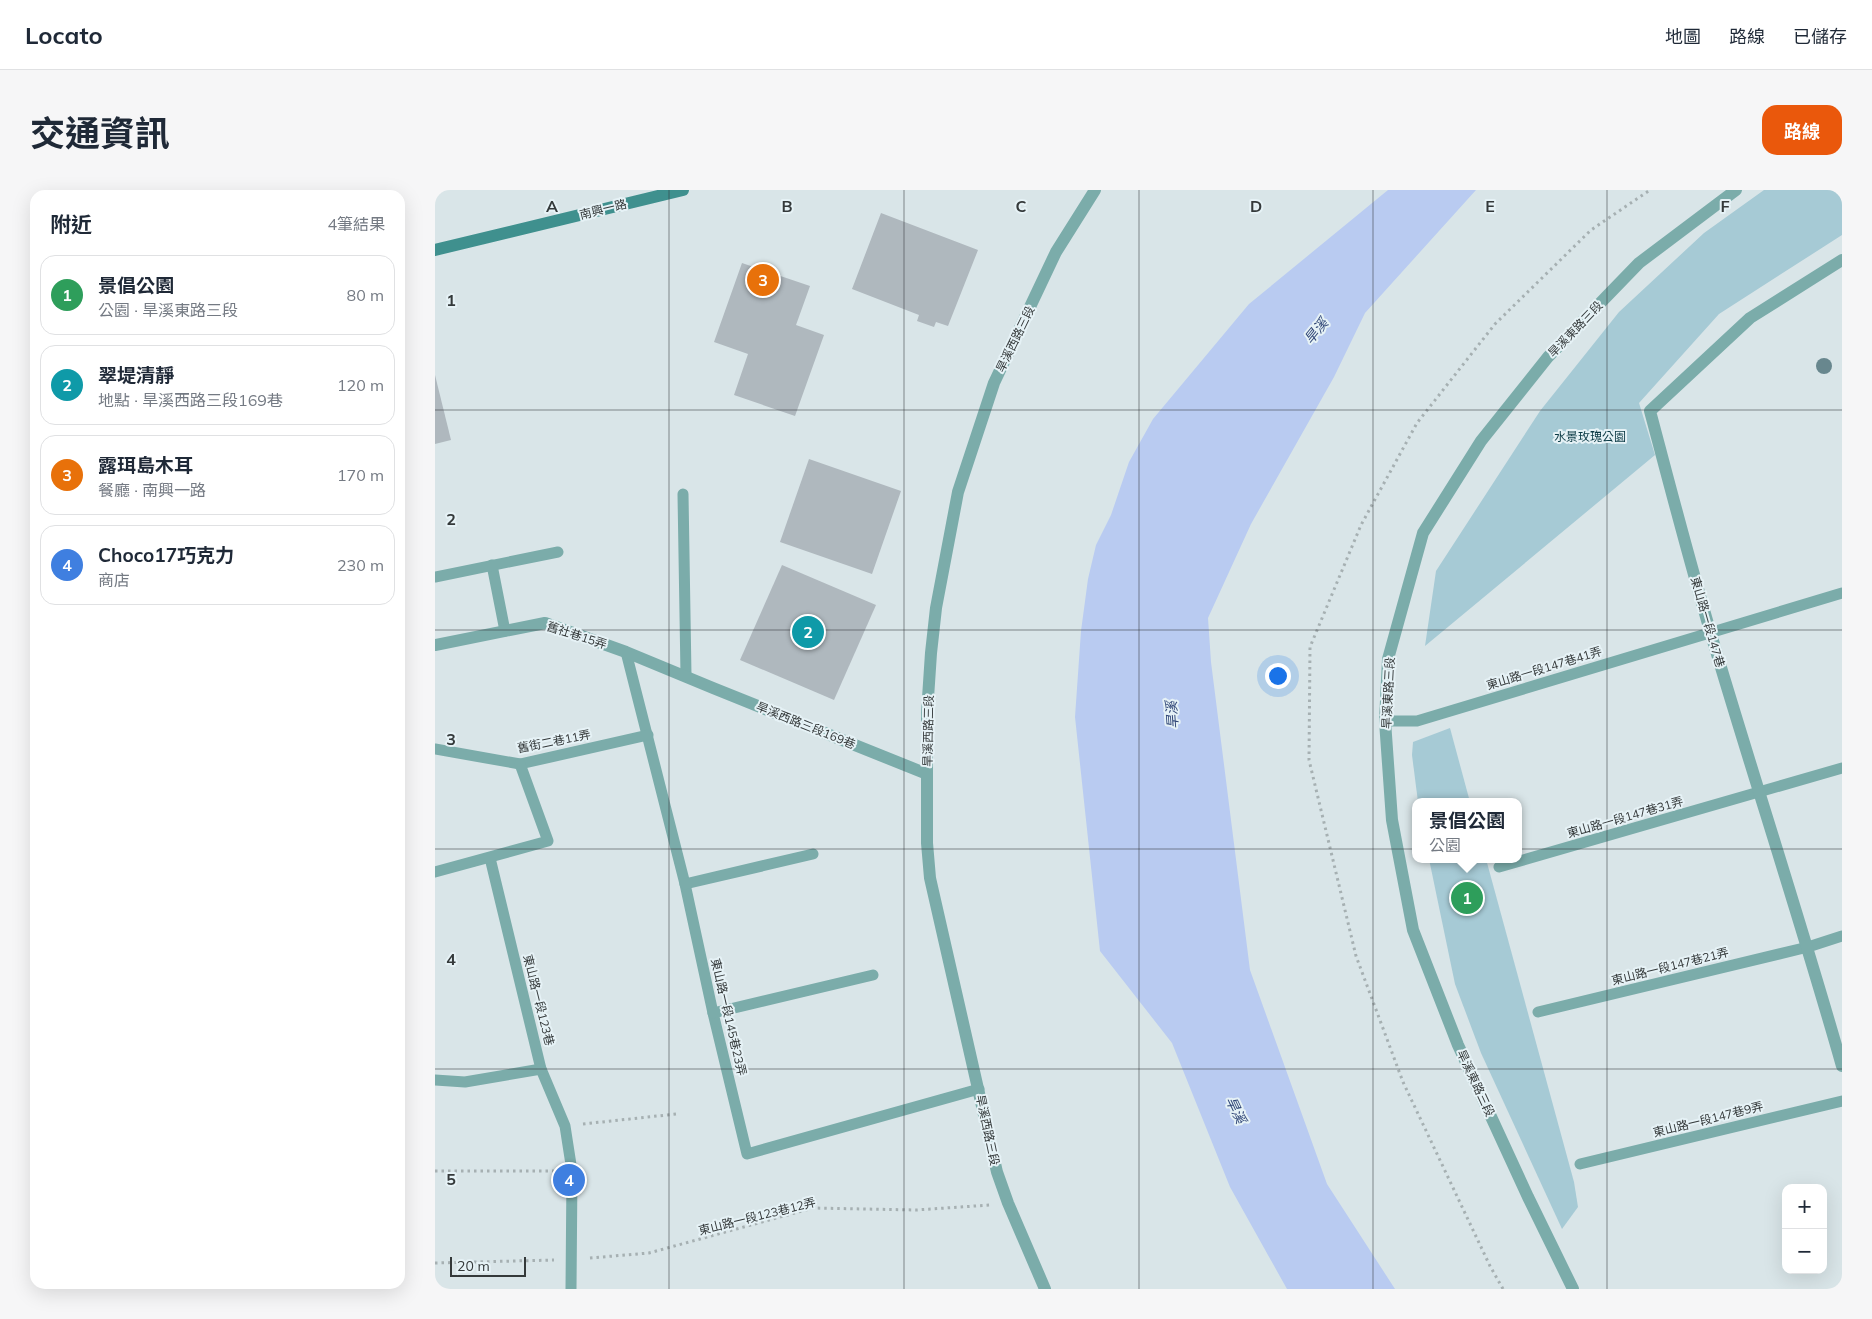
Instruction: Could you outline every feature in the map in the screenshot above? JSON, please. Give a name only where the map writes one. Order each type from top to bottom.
[{"type":"street","name":"南興一路","points":[[435,250],[683,190]]},
{"type":"street","name":"旱溪西路三段","points":[[1044,1289],[997,1172],[930,878],[927,843],[927,713],[936,608],[958,492],[994,383],[1056,252],[1095,190]]},
{"type":"street","name":"旱溪東路三段","points":[[1573,1289],[1528,1198],[1458,1045],[1413,930],[1392,820],[1385,721],[1388,660],[1423,533],[1481,441],[1548,358],[1639,263],[1736,190]]},
{"type":"street","name":"東山路一段147巷","points":[[1842,260],[1750,318],[1649,411],[1710,632],[1808,947],[1842,1066]]},
{"type":"street","name":"舊社巷15弄","points":[[435,645],[545,623],[686,675]]},
{"type":"street","name":"旱溪西路三段169巷","points":[[686,675],[713,688],[927,774]]},
{"type":"lane","points":[[683,494],[686,675]]},
{"type":"lane","points":[[435,577],[558,552]]},
{"type":"lane","points":[[492,565],[505,631]]},
{"type":"lane","name":"東山路一段147巷41弄","points":[[1385,721],[1417,721],[1842,593]]},
{"type":"lane","name":"東山路一段145巷23弄","points":[[626,652],[685,884],[713,1013],[747,1154],[979,1089]]},
{"type":"lane","name":"舊街二巷11弄","points":[[435,749],[520,764],[648,735]]},
{"type":"lane","points":[[435,872],[548,841],[520,764]]},
{"type":"lane","name":"東山路一段147巷31弄","points":[[1522,860],[1842,768]]},
{"type":"lane","points":[[685,884],[813,854]]},
{"type":"lane","name":"東山路一段123巷","points":[[490,858],[541,1069],[565,1126],[572,1171],[571,1289]]},
{"type":"lane","name":"東山路一段147巷31弄","points":[[1499,867],[1513,863]]},
{"type":"lane","name":"東山路一段147巷21弄","points":[[1538,1012],[1808,947],[1842,936]]},
{"type":"lane","points":[[713,1013],[873,975]]},
{"type":"lane","points":[[435,1080],[465,1082],[541,1069]]},
{"type":"lane","name":"東山路一段147巷9弄","points":[[1580,1164],[1842,1101]]},
{"type":"path","points":[[565,1126],[676,1114]]},
{"type":"path","points":[[435,1171],[572,1171]]},
{"type":"path","name":"東山路一段123巷12弄","points":[[435,1263],[572,1260],[649,1253],[813,1208],[916,1210],[1008,1203]]},
{"type":"green space","name":"水景玫瑰公園","points":[[1764,190],[1842,190],[1842,235],[1719,314],[1639,403],[1655,455],[1425,646],[1436,571],[1540,411],[1619,312],[1704,233]]},
{"type":"green space","points":[[1450,728],[1469,798],[1417,798],[1412,755],[1413,742]]},
{"type":"green space","points":[[1430,863],[1487,863],[1574,1182],[1578,1207],[1562,1229],[1481,1053],[1455,984]]},
{"type":"water","name":"旱溪","points":[[1388,190],[1476,190],[1365,313],[1334,377],[1251,524],[1208,618],[1211,662],[1250,970],[1327,1184],[1395,1289],[1287,1289],[1230,1187],[1172,1043],[1100,951],[1075,717],[1081,631],[1088,579],[1096,545],[1111,515],[1129,462],[1153,419],[1249,304]]},
{"type":"building","points":[[881,213],[978,250],[948,326],[936,322],[934,327],[917,321],[919,315],[852,289]]},
{"type":"building","points":[[742,263],[810,286],[796,325],[824,335],[795,416],[734,395],[748,354],[714,342]]},
{"type":"building","points":[[435,375],[451,440],[435,444]]},
{"type":"building","points":[[809,459],[901,491],[872,574],[780,542]]},
{"type":"building","points":[[782,565],[876,605],[834,700],[740,660]]},
{"type":"place","name":"露珥島木耳","points":[[763,280]]},
{"type":"place","name":"翠堤清靜","points":[[808,632]]},
{"type":"place","name":"景倡公園","points":[[1467,898]]},
{"type":"place","name":"Choco17巧克力","points":[[569,1180]]}]
